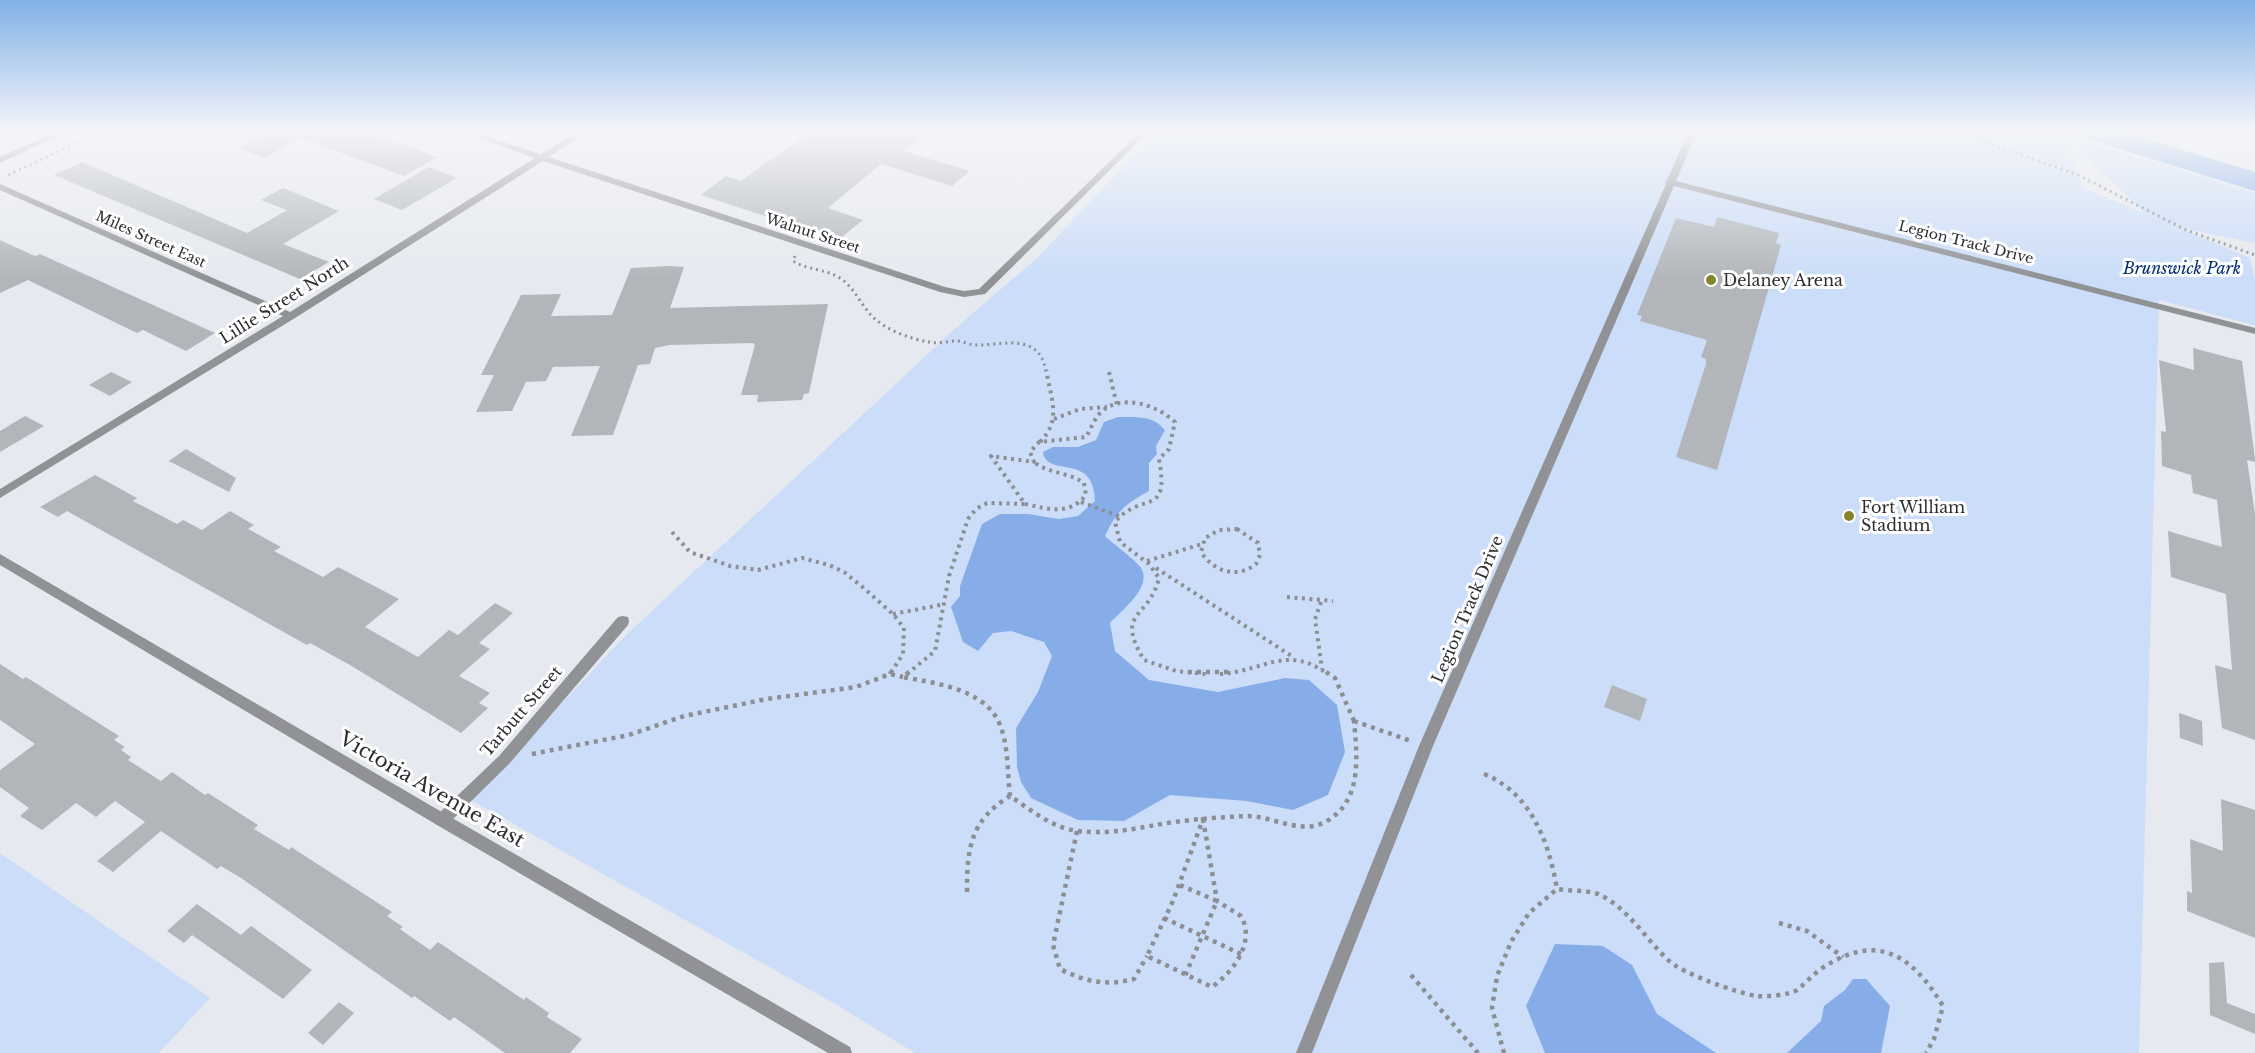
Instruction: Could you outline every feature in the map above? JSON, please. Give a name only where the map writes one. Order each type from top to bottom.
[{"type":"street","name":"Lillie Street North","points":[[0,494],[291,316],[504,180]]},
{"type":"street","name":"Walnut Street","points":[[610,180],[943,290],[964,294],[982,292],[986,289],[1095,180]]},
{"type":"street","name":"Legion Track Drive","points":[[1304,1053],[1426,746],[1670,180]]},
{"type":"street","name":"Legion Track Drive","points":[[1669,183],[2255,331]]},
{"type":"street","name":"Miles Street East","points":[[0,187],[291,316]]},
{"type":"street","name":"Victoria Avenue East","points":[[0,559],[442,820],[844,1053]]},
{"type":"street","name":"Tarbutt Street","points":[[442,820],[504,760],[623,621]]},
{"type":"path","points":[[2088,180],[2186,230],[2255,255]]},
{"type":"path","points":[[808,245],[792,258],[793,261],[802,267],[839,277],[857,294],[873,318],[905,336],[932,343],[958,341],[974,345],[1013,341],[1032,348],[1045,364],[1053,419],[1052,430],[1030,452],[1034,462],[1043,470],[1079,479],[1085,490],[1081,502],[1070,510],[1000,501],[977,509],[968,520],[946,580],[945,604],[935,651],[903,677]]},
{"type":"path","points":[[1109,372],[1117,405]]},
{"type":"path","points":[[504,760],[629,735],[684,716],[746,703],[856,687],[890,674],[948,687],[980,702],[997,718],[1010,796],[1048,822],[1077,831],[1132,831],[1173,822],[1249,816],[1304,827],[1327,821],[1345,803],[1355,783],[1357,756],[1354,722],[1335,678],[1313,663],[1294,658],[1120,542],[1115,522],[1119,516],[1128,510],[1146,506],[1162,492],[1165,483],[1159,459],[1169,449],[1175,434],[1175,422],[1170,416],[1148,406],[1129,402],[1074,411],[1053,419]]},
{"type":"path","points":[[1039,442],[1086,436],[1099,413],[1107,407]]},
{"type":"path","points":[[1025,504],[991,456],[1034,462]]},
{"type":"path","points":[[1081,502],[1119,516]]},
{"type":"path","points":[[1147,561],[1173,555],[1202,544],[1211,533],[1237,530],[1258,543],[1260,557],[1249,569],[1229,573],[1210,566],[1201,552],[1202,544]]},
{"type":"path","points":[[672,532],[690,552],[730,566],[758,570],[802,558],[829,565],[844,572],[893,614],[904,628],[903,654],[890,674]]},
{"type":"path","points":[[1156,567],[1159,584],[1131,624],[1130,631],[1132,640],[1144,660],[1176,671],[1212,674],[1294,658]]},
{"type":"path","points":[[1287,597],[1321,602],[1333,601]]},
{"type":"path","points":[[1321,602],[1315,619],[1322,669]]},
{"type":"path","points":[[893,614],[945,604]]},
{"type":"path","points":[[1354,722],[1426,746]]},
{"type":"path","points":[[1484,774],[1501,781],[1538,823],[1551,853],[1557,889]]},
{"type":"path","points":[[966,892],[969,856],[981,817],[991,806],[1010,796]]},
{"type":"path","points":[[1077,831],[1053,945],[1060,969],[1096,985],[1113,984],[1134,979],[1148,956],[1180,885],[1203,819]]},
{"type":"path","points":[[1185,976],[1217,901],[1203,819]]},
{"type":"path","points":[[1148,956],[1185,976],[1212,987],[1225,979],[1241,954],[1248,931],[1243,917],[1217,901],[1180,885]]},
{"type":"path","points":[[1504,1053],[1491,1008],[1497,976],[1511,942],[1529,913],[1557,889],[1598,894],[1617,908],[1670,962],[1715,984],[1758,996],[1795,992],[1812,973],[1854,951],[1888,950],[1915,966],[1943,1006],[1934,1039],[1926,1053]]},
{"type":"path","points":[[1164,918],[1241,954]]},
{"type":"path","points":[[1779,923],[1807,931],[1843,957]]},
{"type":"path","points":[[1411,975],[1478,1053]]},
{"type":"green space","name":"Brunswick Park","points":[[1111,180],[2080,180],[2083,188],[2144,213],[2110,180],[2213,180],[2255,193],[2255,243],[2177,227],[2250,258],[2255,281],[2255,325],[2159,300],[2139,1053],[915,1053],[832,1002],[471,800],[625,636],[957,327],[1035,260]]},
{"type":"green space","points":[[0,853],[210,998],[159,1053],[0,1053]]},
{"type":"water","points":[[1118,417],[1150,419],[1165,430],[1156,446],[1157,454],[1149,463],[1149,491],[1122,509],[1105,536],[1139,565],[1144,575],[1139,591],[1110,623],[1115,651],[1149,680],[1218,692],[1285,678],[1309,680],[1337,705],[1345,752],[1328,795],[1293,810],[1247,801],[1170,795],[1124,821],[1078,820],[1031,798],[1021,782],[1017,767],[1016,728],[1038,692],[1052,656],[1044,642],[1011,631],[993,633],[978,651],[963,642],[951,607],[960,596],[960,586],[982,524],[1000,514],[1028,514],[1059,519],[1078,516],[1095,501],[1093,486],[1087,476],[1079,471],[1053,464],[1046,460],[1043,452],[1053,447],[1078,447],[1096,440],[1104,422]]},
{"type":"water","points":[[1555,944],[1603,946],[1632,965],[1657,1014],[1716,1053],[1545,1053],[1526,1006]]},
{"type":"water","points":[[1853,979],[1866,979],[1890,1006],[1881,1053],[1787,1053],[1821,1021],[1824,1006],[1845,990]]},
{"type":"building","points":[[66,180],[124,180],[247,233],[287,210],[261,200],[283,188],[339,211],[283,244],[329,262],[300,279]]},
{"type":"building","points":[[406,180],[453,180],[402,210],[374,199]]},
{"type":"building","points":[[721,180],[862,180],[828,208],[863,220],[838,240],[701,195]]},
{"type":"building","points":[[933,180],[959,180],[952,186]]},
{"type":"building","name":"Delaney Arena","points":[[1717,217],[1779,233],[1776,243],[1781,245],[1717,470],[1676,457],[1706,364],[1706,359],[1701,357],[1707,340],[1640,321],[1642,316],[1637,315],[1676,218],[1714,227]]},
{"type":"building","points":[[0,240],[35,256],[40,254],[215,333],[186,351],[143,330],[137,333],[28,280],[0,293]]},
{"type":"building","points":[[684,267],[670,308],[828,304],[809,393],[804,394],[802,400],[757,402],[758,395],[741,395],[755,345],[753,343],[669,345],[655,348],[650,364],[638,365],[613,435],[571,436],[600,366],[553,367],[546,381],[526,382],[512,411],[476,412],[494,375],[481,375],[521,295],[561,294],[551,316],[612,315],[631,268]]},
{"type":"building","points":[[2193,348],[2242,361],[2255,459],[2255,462],[2247,460],[2255,514],[2255,740],[2222,728],[2215,665],[2232,670],[2226,594],[2171,577],[2168,531],[2222,547],[2217,500],[2193,493],[2191,475],[2162,466],[2161,431],[2166,432],[2159,360],[2194,370]]},
{"type":"building","points":[[111,372],[132,382],[110,396],[89,385]]},
{"type":"building","points":[[25,416],[44,426],[0,452],[0,431]]},
{"type":"building","points":[[186,449],[236,478],[229,492],[169,461]]},
{"type":"building","points":[[95,475],[137,498],[133,501],[177,524],[183,520],[202,530],[230,511],[254,525],[248,529],[281,547],[274,551],[323,577],[338,567],[399,599],[365,627],[418,657],[449,630],[458,635],[495,603],[513,613],[479,643],[490,649],[459,676],[490,693],[479,703],[488,708],[461,733],[350,665],[310,643],[307,645],[67,511],[58,517],[40,507]]},
{"type":"building","points":[[0,664],[23,679],[26,677],[119,736],[114,740],[125,747],[121,750],[131,757],[128,760],[161,781],[172,772],[205,795],[208,793],[258,825],[254,829],[289,850],[291,847],[392,912],[387,916],[403,927],[400,929],[430,950],[438,942],[524,1000],[526,997],[549,1013],[547,1017],[582,1039],[570,1053],[505,1053],[454,1017],[450,1021],[414,996],[412,998],[241,878],[221,866],[217,869],[161,831],[113,872],[97,861],[145,822],[115,801],[96,817],[76,803],[42,830],[20,816],[29,808],[0,787],[0,770],[35,744],[0,720]]},
{"type":"building","points":[[1612,685],[1647,699],[1640,721],[1604,707]]},
{"type":"building","points":[[2179,713],[2202,721],[2203,746],[2180,738]]},
{"type":"building","points":[[2221,799],[2255,810],[2255,938],[2187,911],[2187,891],[2192,893],[2190,839],[2223,851]]},
{"type":"building","points":[[197,904],[241,935],[251,926],[312,970],[283,999],[192,935],[184,943],[167,931]]},
{"type":"building","points":[[2224,962],[2227,1003],[2255,1014],[2255,1034],[2210,1015],[2209,963]]},
{"type":"building","points":[[339,1002],[354,1013],[323,1045],[308,1033]]},
{"type":"waterway","points":[[2249,180],[2255,182]]},
{"type":"place","name":"Delaney Arena","points":[[1711,280]]},
{"type":"place","name":"Fort William Stadium","points":[[1849,516]]}]
